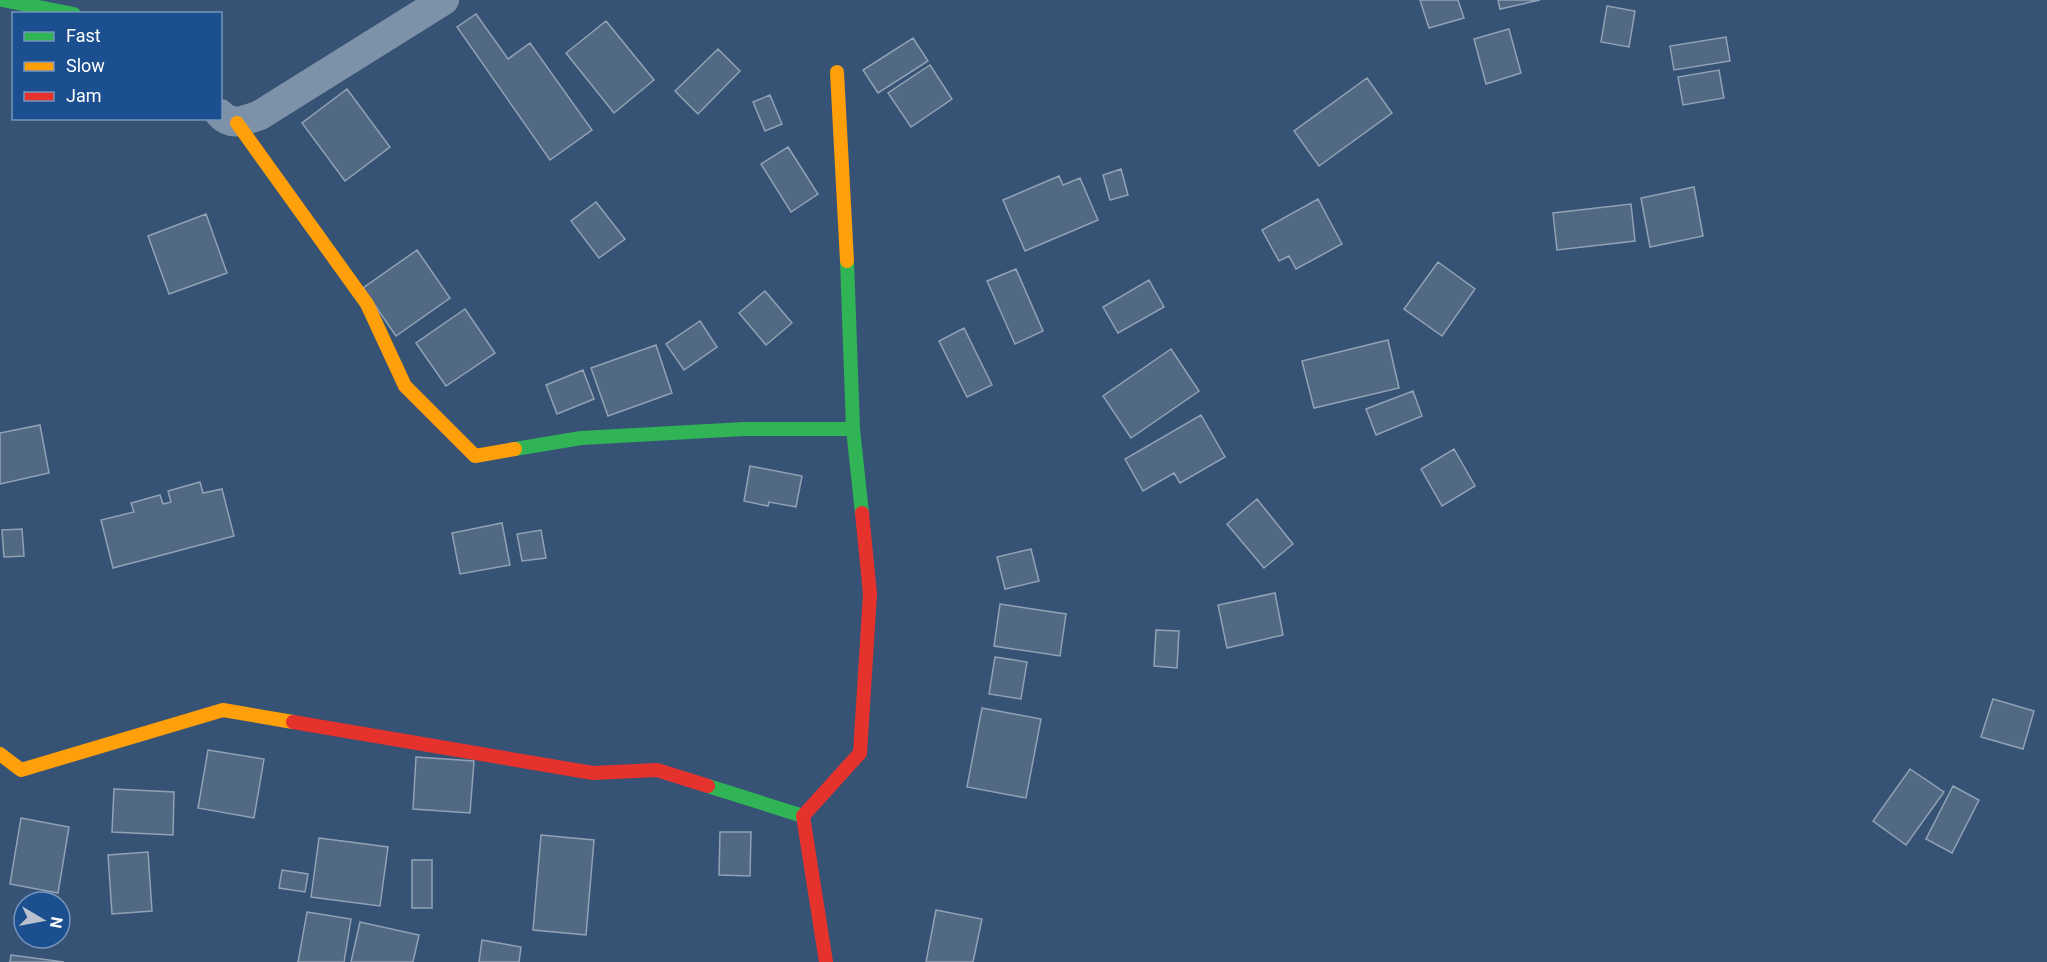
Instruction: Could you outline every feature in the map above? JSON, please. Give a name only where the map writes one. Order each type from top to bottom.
[{"type":"street","points":[[2,0],[64,12]]},
{"type":"street","points":[[229,118],[260,115],[444,0]]},
{"type":"street","points":[[803,816],[860,753],[870,594],[853,429],[851,330],[837,72]]},
{"type":"street","points":[[229,118],[367,304],[405,386],[475,456],[581,438],[744,429],[853,429]]},
{"type":"street","points":[[0,754],[21,770],[223,710],[593,773],[657,770],[803,816]]},
{"type":"street","points":[[803,816],[826,962]]},
{"type":"building","points":[[1420,0],[1458,0],[1464,18],[1429,28]]},
{"type":"building","points":[[1498,0],[1540,0],[1500,9]]},
{"type":"building","points":[[1607,6],[1635,11],[1629,47],[1601,42]]},
{"type":"building","points":[[476,14],[508,59],[530,43],[592,130],[550,160],[457,27]]},
{"type":"building","points":[[606,21],[654,80],[614,113],[566,53]]},
{"type":"building","points":[[1509,29],[1521,73],[1486,84],[1474,39]]},
{"type":"building","points":[[1726,37],[1730,61],[1674,70],[1670,46]]},
{"type":"building","points":[[913,38],[928,61],[878,93],[863,70]]},
{"type":"building","points":[[718,49],[740,71],[698,114],[675,91]]},
{"type":"building","points":[[930,65],[952,99],[911,127],[888,93]]},
{"type":"building","points":[[1719,70],[1724,98],[1683,105],[1678,77]]},
{"type":"building","points":[[1367,78],[1392,113],[1319,166],[1294,131]]},
{"type":"building","points":[[347,89],[390,147],[345,181],[302,123]]},
{"type":"building","points":[[770,95],[782,124],[765,131],[753,102]]},
{"type":"building","points":[[788,147],[818,194],[791,212],[761,164]]},
{"type":"building","points":[[1121,169],[1128,195],[1110,200],[1103,175]]},
{"type":"building","points":[[1059,176],[1063,185],[1080,178],[1098,220],[1025,251],[1003,200]]},
{"type":"building","points":[[1694,187],[1703,236],[1650,247],[1641,198]]},
{"type":"building","points":[[1318,199],[1342,244],[1296,269],[1289,256],[1279,261],[1262,230]]},
{"type":"building","points":[[596,202],[625,239],[599,258],[571,221]]},
{"type":"building","points":[[1631,204],[1635,241],[1557,250],[1553,213]]},
{"type":"building","points":[[206,214],[227,273],[169,294],[148,236]]},
{"type":"building","points":[[417,250],[450,298],[396,336],[363,288]]},
{"type":"building","points":[[1438,262],[1475,289],[1442,336],[1404,309]]},
{"type":"building","points":[[1016,269],[1043,331],[1015,344],[987,281]]},
{"type":"building","points":[[1149,280],[1164,307],[1118,333],[1103,307]]},
{"type":"building","points":[[765,291],[792,323],[766,345],[739,313]]},
{"type":"building","points":[[465,309],[495,353],[446,386],[416,343]]},
{"type":"building","points":[[700,321],[717,347],[684,370],[666,344]]},
{"type":"building","points":[[964,328],[992,385],[967,397],[939,341]]},
{"type":"building","points":[[1388,340],[1399,388],[1314,408],[1302,361]]},
{"type":"building","points":[[656,345],[672,393],[608,416],[591,368]]},
{"type":"building","points":[[1171,349],[1199,391],[1131,438],[1103,396]]},
{"type":"building","points":[[583,370],[594,399],[557,414],[546,385]]},
{"type":"building","points":[[1413,391],[1422,416],[1376,435],[1366,409]]},
{"type":"building","points":[[1201,415],[1225,457],[1180,483],[1174,473],[1143,491],[1125,459]]},
{"type":"building","points":[[40,425],[49,473],[0,484],[0,433]]},
{"type":"building","points":[[1454,449],[1475,486],[1442,506],[1421,469]]},
{"type":"building","points":[[750,466],[802,476],[796,507],[769,502],[768,506],[744,501]]},
{"type":"building","points":[[200,482],[203,493],[222,489],[234,536],[113,568],[101,520],[134,512],[131,503],[160,495],[163,504],[171,502],[168,491]]},
{"type":"building","points":[[1257,499],[1293,544],[1264,568],[1227,524]]},
{"type":"building","points":[[502,523],[510,565],[460,574],[452,533]]},
{"type":"building","points":[[22,529],[24,556],[4,557],[2,530]]},
{"type":"building","points":[[541,530],[546,558],[522,561],[517,534]]},
{"type":"building","points":[[1031,549],[1039,581],[1005,589],[997,557]]},
{"type":"building","points":[[1275,593],[1283,635],[1227,648],[1218,605]]},
{"type":"building","points":[[1000,604],[1066,614],[1060,656],[994,646]]},
{"type":"building","points":[[1156,630],[1179,631],[1177,668],[1154,666]]},
{"type":"building","points":[[995,657],[1027,662],[1021,699],[989,694]]},
{"type":"building","points":[[1993,699],[2034,711],[2023,749],[1981,737]]},
{"type":"building","points":[[982,708],[1041,719],[1026,798],[967,787]]},
{"type":"building","points":[[208,750],[264,759],[254,818],[198,808]]},
{"type":"building","points":[[416,757],[474,761],[470,813],[413,809]]},
{"type":"building","points":[[1910,769],[1944,792],[1906,845],[1873,821]]},
{"type":"building","points":[[1953,786],[1979,800],[1952,853],[1926,839]]},
{"type":"building","points":[[114,789],[174,792],[173,835],[112,832]]},
{"type":"building","points":[[21,818],[69,827],[58,890],[42,890],[10,884]]},
{"type":"building","points":[[720,832],[751,832],[750,876],[719,875]]},
{"type":"building","points":[[541,835],[594,840],[586,935],[533,930]]},
{"type":"building","points":[[319,838],[388,847],[380,906],[311,897]]},
{"type":"building","points":[[148,852],[152,911],[112,914],[108,855]]},
{"type":"building","points":[[412,860],[432,860],[432,908],[412,908]]},
{"type":"building","points":[[282,870],[308,874],[305,892],[279,888]]},
{"type":"building","points":[[936,910],[982,919],[973,962],[926,962]]},
{"type":"building","points":[[307,912],[351,919],[344,962],[298,962]]},
{"type":"building","points":[[360,922],[419,935],[413,962],[351,962]]},
{"type":"building","points":[[482,940],[521,947],[519,962],[479,962]]},
{"type":"building","points":[[11,955],[64,962],[10,962]]},
{"type":"traffic: fast","points":[[2,0],[64,12]]},
{"type":"traffic: fast","points":[[847,261],[853,429],[862,513]]},
{"type":"traffic: fast","points":[[515,449],[581,438],[744,429],[853,429]]},
{"type":"traffic: fast","points":[[708,786],[803,816]]},
{"type":"traffic: slow","points":[[837,72],[847,261]]},
{"type":"traffic: slow","points":[[237,123],[367,304],[405,386],[475,456],[515,449]]},
{"type":"traffic: slow","points":[[0,754],[21,770],[223,710],[293,722]]},
{"type":"traffic: jam","points":[[826,962],[803,816],[860,753],[870,594],[862,513]]},
{"type":"traffic: jam","points":[[293,722],[593,773],[657,770],[708,786]]}]
